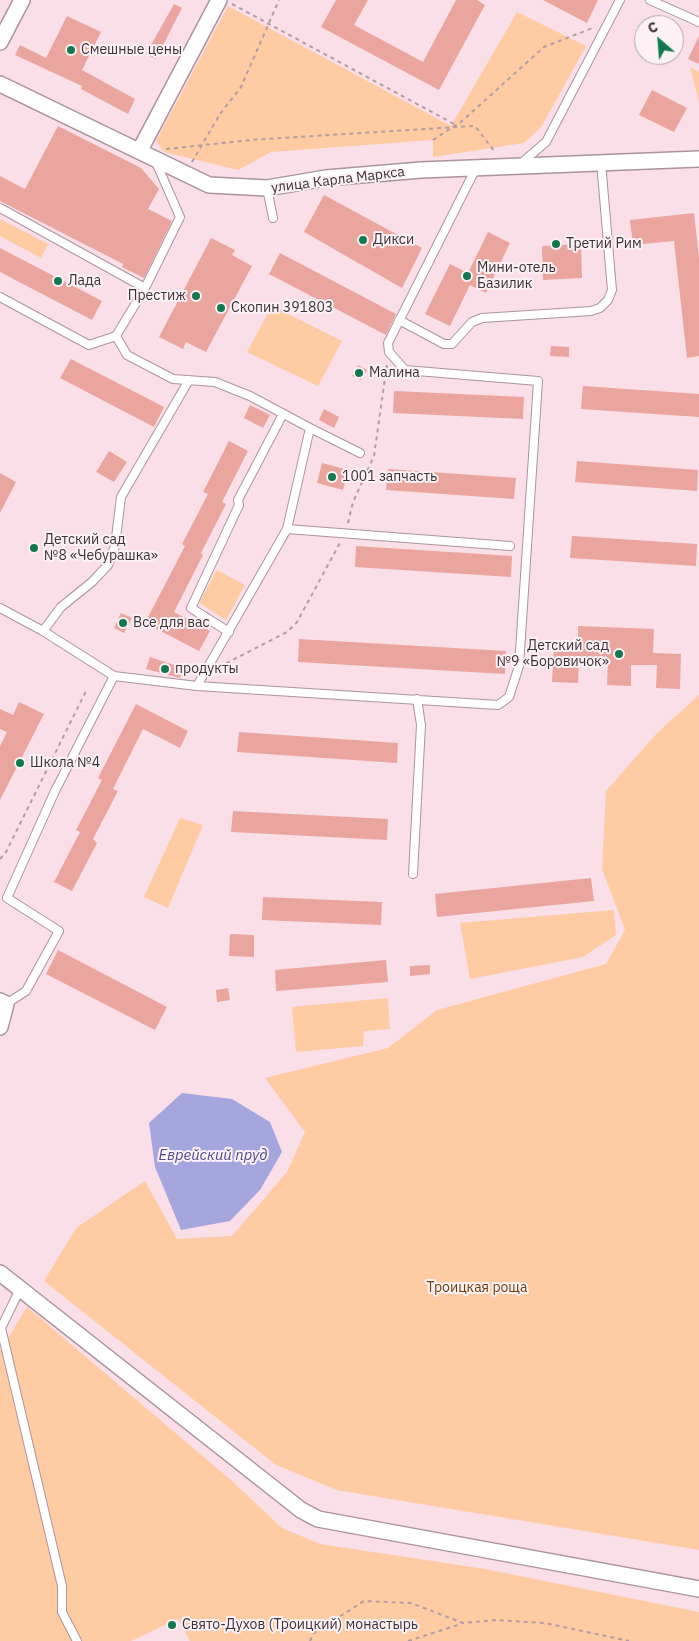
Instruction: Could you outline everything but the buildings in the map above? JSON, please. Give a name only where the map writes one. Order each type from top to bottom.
[{"type":"street","points":[[0,42],[22,0]]},
{"type":"street","points":[[146,153],[225,2]]},
{"type":"street","name":"улица Карла Маркса","points":[[2,89],[146,153],[209,185],[267,188],[326,178],[476,167],[699,159]]},
{"type":"street","points":[[0,1027],[3,1002]]},
{"type":"street","points":[[0,1273],[301,1510],[318,1519],[699,1589]]},
{"type":"lane","points":[[512,165],[546,142],[620,0]]},
{"type":"lane","points":[[650,0],[699,22]]},
{"type":"lane","points":[[0,297],[89,345],[116,336],[145,288],[180,217],[146,153]]},
{"type":"lane","points":[[399,320],[444,344],[452,344],[472,322],[482,318],[591,311],[600,308],[608,300],[612,290],[601,162]]},
{"type":"lane","points":[[0,608],[43,631],[114,676],[198,686],[498,705],[509,697],[519,666],[538,381],[405,370],[389,352],[388,342],[476,167]]},
{"type":"lane","points":[[267,188],[273,218]]},
{"type":"lane","points":[[0,208],[145,288]]},
{"type":"lane","points":[[116,336],[127,356],[173,379],[214,382],[250,396],[360,453]]},
{"type":"lane","points":[[43,631],[60,607],[92,582],[108,565],[115,546],[121,497],[189,380]]},
{"type":"lane","points":[[228,632],[191,608],[239,505],[238,500],[283,414]]},
{"type":"lane","points":[[198,686],[287,529],[310,428]]},
{"type":"lane","points":[[287,529],[510,546]]},
{"type":"lane","points":[[3,1002],[26,991],[59,931],[7,898],[55,791],[114,676]]},
{"type":"lane","points":[[413,874],[420,725],[417,700]]},
{"type":"lane","points":[[20,1289],[1,1328],[62,1586],[62,1612],[77,1641]]},
{"type":"path","points":[[186,173],[220,114],[241,87],[278,0]]},
{"type":"path","points":[[225,2],[268,23],[456,125]]},
{"type":"path","points":[[433,140],[456,125],[544,47],[610,21]]},
{"type":"path","points":[[146,153],[203,144],[475,126],[512,165]]},
{"type":"path","points":[[204,675],[287,632],[297,622],[345,533],[353,502],[374,456],[389,352]]},
{"type":"path","points":[[0,859],[6,852],[86,691]]},
{"type":"path","points":[[310,1641],[314,1633],[364,1601],[411,1603],[463,1623]]},
{"type":"path","points":[[408,1641],[463,1623],[497,1620],[545,1623],[629,1641]]},
{"type":"green space","points":[[228,6],[451,126],[517,12],[586,46],[542,126],[524,143],[433,157],[433,140],[271,152],[238,170],[164,152],[156,141]]},
{"type":"green space","points":[[690,67],[699,72],[699,102]]},
{"type":"green space","points":[[0,219],[48,244],[41,258],[0,236]]},
{"type":"green space","points":[[272,306],[342,341],[318,386],[247,352]]},
{"type":"green space","points":[[217,570],[245,585],[226,620],[201,604],[200,601]]},
{"type":"green space","name":"Троицкая роща","points":[[699,695],[699,1550],[337,1490],[276,1465],[44,1281],[76,1228],[145,1181],[177,1239],[232,1236],[287,1172],[305,1132],[265,1078],[388,1048],[437,1010],[606,964],[625,930],[602,869],[606,791],[657,733]]},
{"type":"green space","points":[[180,818],[203,825],[168,908],[144,897]]},
{"type":"green space","points":[[614,910],[616,935],[583,957],[470,979],[460,923]]},
{"type":"green space","points":[[388,998],[390,1029],[364,1031],[363,1046],[296,1052],[292,1007]]},
{"type":"green space","points":[[27,1307],[232,1481],[282,1528],[320,1544],[485,1569],[699,1612],[699,1641],[190,1641],[178,1619],[131,1641],[0,1641],[0,1351]]},
{"type":"water","name":"Еврейский пруд","points":[[182,1093],[232,1099],[270,1122],[282,1152],[260,1190],[230,1221],[181,1230],[155,1167],[149,1123]]},
{"type":"place","name":"Смешные цены","points":[[71,50]]},
{"type":"place","name":"Дикси","points":[[363,240]]},
{"type":"place","name":"Третий Рим","points":[[556,244]]},
{"type":"place","name":"Мини-отель Базилик","points":[[467,276]]},
{"type":"place","name":"Лада","points":[[58,281]]},
{"type":"place","name":"Престиж","points":[[196,296]]},
{"type":"place","name":"Скопин 391803","points":[[221,308]]},
{"type":"place","name":"Малина","points":[[359,373]]},
{"type":"place","name":"1001 запчасть","points":[[332,477]]},
{"type":"place","name":"Детский сад №8 «Чебурашка»","points":[[34,548]]},
{"type":"place","name":"Все для вас","points":[[123,623]]},
{"type":"place","name":"Детский сад №9 «Боровичок»","points":[[619,654]]},
{"type":"place","name":"продукты","points":[[165,669]]},
{"type":"place","name":"Школа №4","points":[[20,763]]},
{"type":"place","name":"Свято-Духов (Троицкий) монастырь","points":[[172,1625]]}]
